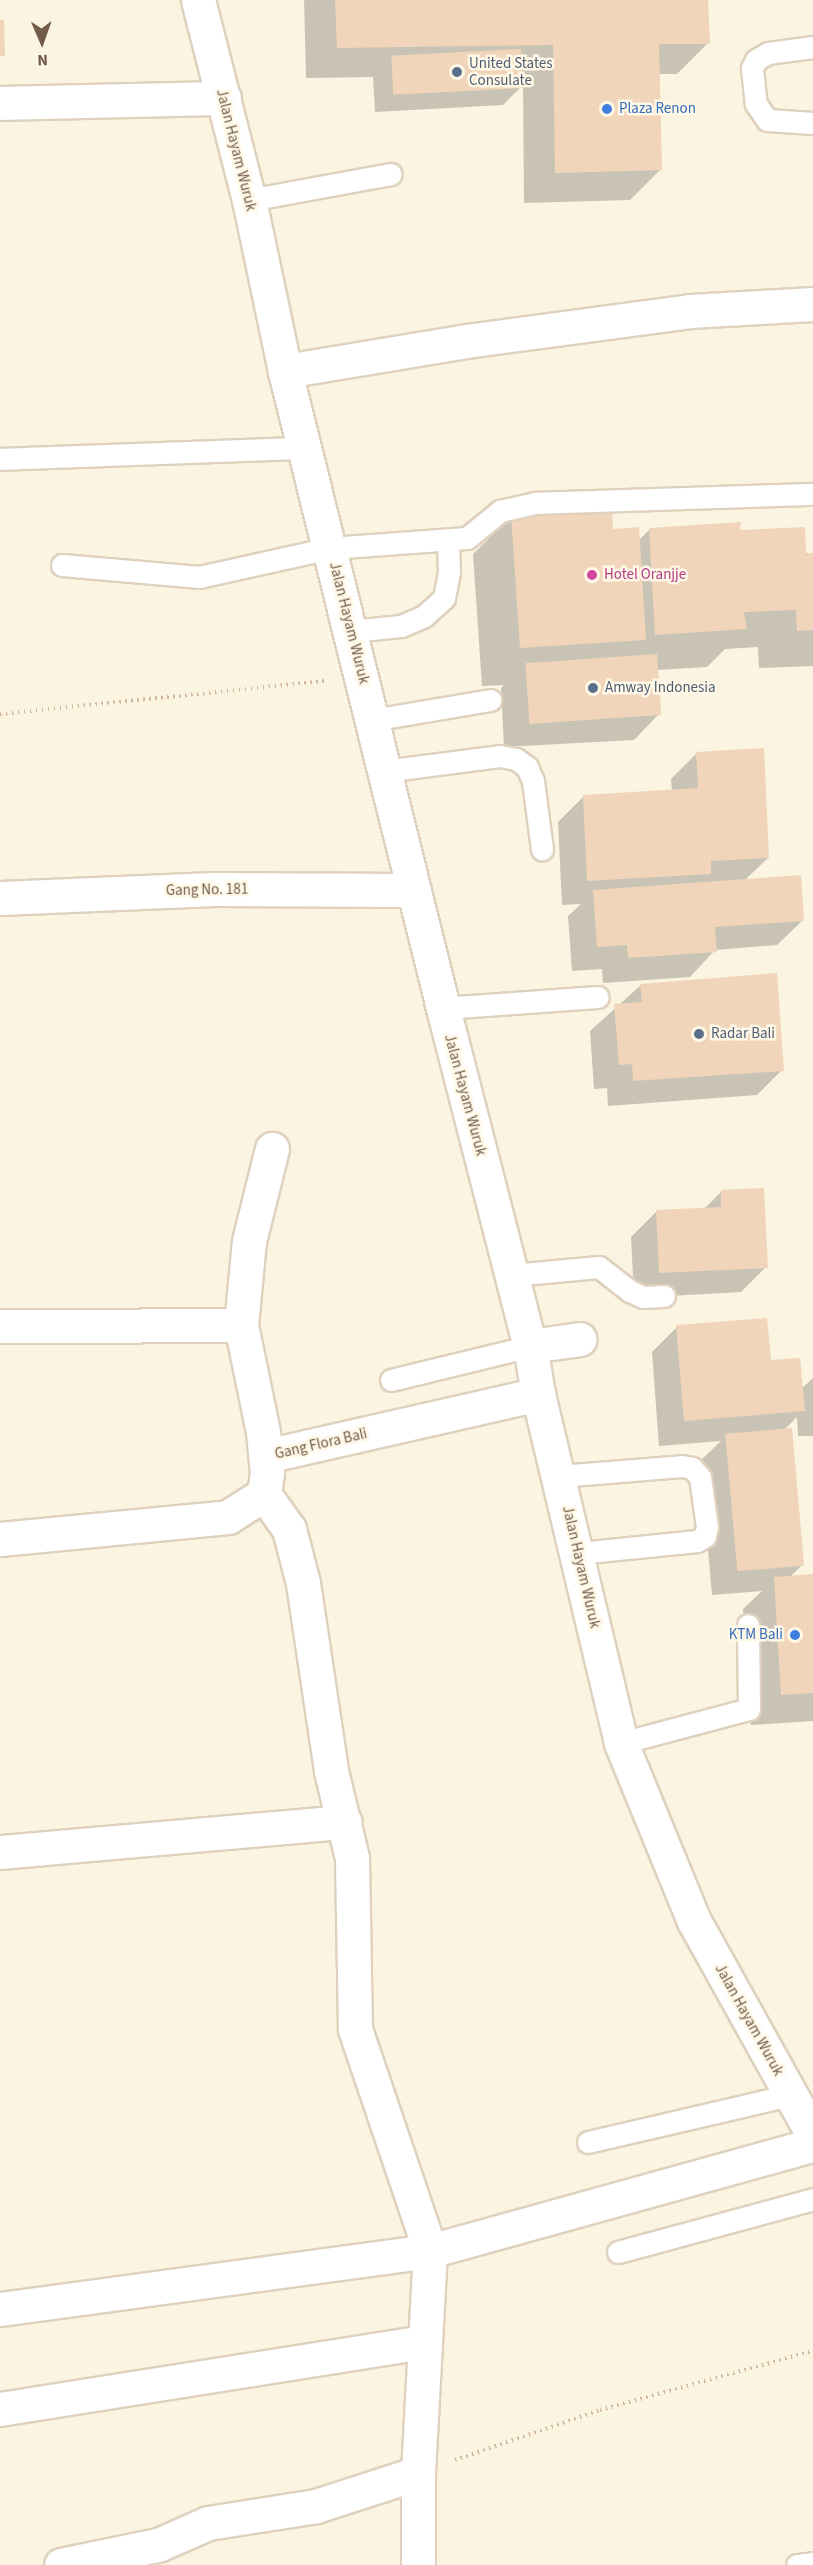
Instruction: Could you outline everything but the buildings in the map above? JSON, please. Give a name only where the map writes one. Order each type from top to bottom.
[{"type":"street","name":"Jalan Hayam Wuruk","points":[[176,0],[200,11],[224,98],[249,200],[285,371],[307,448],[384,771],[530,1346],[538,1394],[578,1553],[621,1743],[694,1921],[813,2135]]},
{"type":"street","points":[[0,103],[224,98]]},
{"type":"street","points":[[285,371],[678,313],[813,304]]},
{"type":"street","name":"Gang No. 181","points":[[0,898],[214,889],[414,890]]},
{"type":"street","points":[[266,1456],[241,1325],[249,1241],[272,1149]]},
{"type":"street","points":[[0,1326],[241,1325]]},
{"type":"street","points":[[530,1346],[580,1339]]},
{"type":"street","name":"Gang Flora Bali","points":[[264,1494],[266,1456],[538,1394]]},
{"type":"street","points":[[0,1539],[228,1517],[264,1494],[289,1529],[303,1583],[324,1730],[352,1858],[355,1916],[355,2029],[430,2251],[423,2342],[418,2473],[418,2565]]},
{"type":"street","points":[[0,1852],[345,1822]]},
{"type":"street","points":[[0,2309],[430,2251],[813,2145]]},
{"type":"street","points":[[0,2409],[423,2342]]},
{"type":"street","points":[[62,2565],[158,2545],[208,2523],[316,2506],[418,2473]]},
{"type":"lane","points":[[813,47],[768,53],[756,60],[752,68],[756,104],[767,120],[813,123]]},
{"type":"lane","points":[[249,200],[391,174]]},
{"type":"lane","points":[[0,459],[307,448]]},
{"type":"lane","points":[[62,565],[199,577],[330,548],[467,538],[500,511],[535,503],[813,494]]},
{"type":"lane","points":[[351,631],[401,626],[424,616],[444,598],[449,572],[448,540]]},
{"type":"lane","points":[[372,720],[490,700]]},
{"type":"lane","points":[[384,771],[499,756],[516,759],[527,767],[533,781],[542,849]]},
{"type":"lane","points":[[443,1008],[598,997]]},
{"type":"lane","points":[[512,1275],[599,1267],[630,1291],[643,1297],[664,1296]]},
{"type":"lane","points":[[391,1380],[530,1346]]},
{"type":"lane","points":[[559,1476],[682,1466],[692,1468],[700,1477],[707,1527],[705,1536],[697,1541],[578,1553]]},
{"type":"lane","points":[[621,1743],[749,1709],[748,1625]]},
{"type":"lane","points":[[588,2142],[790,2095]]},
{"type":"lane","points":[[618,2252],[813,2199]]},
{"type":"lane","points":[[797,2565],[813,2563]]},
{"type":"path","points":[[0,714],[321,681]]},
{"type":"path","points":[[418,2473],[600,2410],[813,2351]]},
{"type":"place","name":"United States Consulate","points":[[457,72]]},
{"type":"place","name":"Plaza Renon","points":[[607,109]]},
{"type":"place","name":"Hotel Oranjje","points":[[592,575]]},
{"type":"place","name":"Amway Indonesia","points":[[593,688]]},
{"type":"place","name":"Radar Bali","points":[[699,1034]]},
{"type":"place","name":"KTM Bali","points":[[795,1635]]}]
